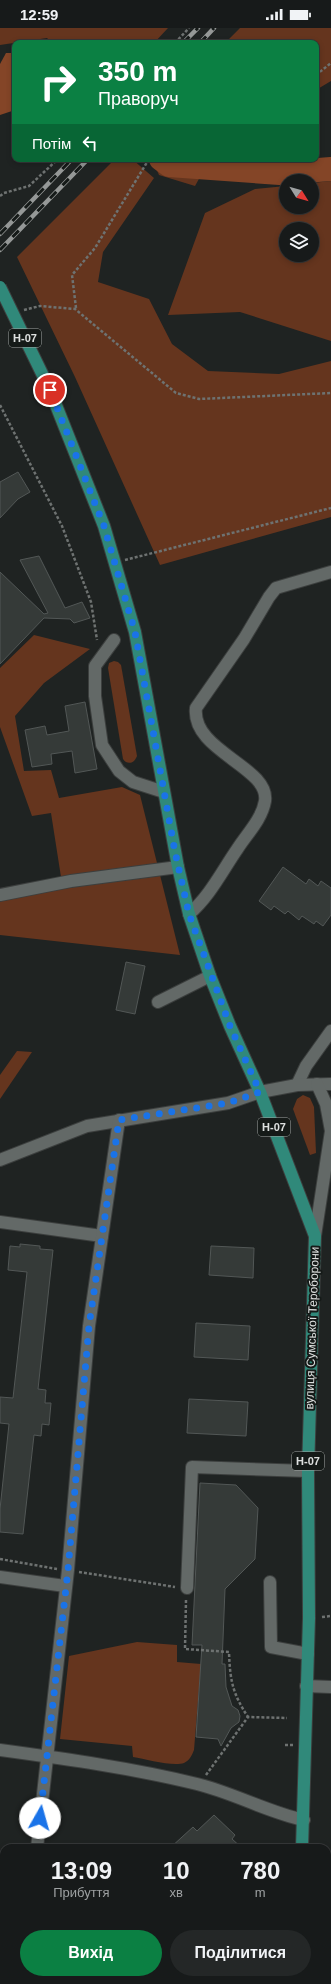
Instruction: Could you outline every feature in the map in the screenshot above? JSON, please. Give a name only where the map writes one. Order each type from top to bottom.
[{"type":"main road","name":"вулиця Сумської Тероборони","points":[[0,287],[50,390],[104,526],[135,632],[178,867],[189,914],[210,976],[230,1026],[260,1092],[315,1236],[308,1471],[309,1618],[302,1844]]},
{"type":"street","points":[[189,914],[203,903],[259,817],[265,800],[263,789],[255,777],[217,748],[199,727],[195,718],[196,708],[244,639],[276,588],[331,572]]},
{"type":"street","points":[[114,640],[95,666],[95,696],[102,745],[119,771],[133,782],[164,792]]},
{"type":"street","points":[[0,895],[71,881],[178,867]]},
{"type":"street","points":[[158,1002],[210,976]]},
{"type":"street","points":[[296,1085],[306,1066],[331,1031]]},
{"type":"street","points":[[315,1236],[331,1131],[326,1104],[317,1084]]},
{"type":"street","points":[[0,1160],[86,1126],[228,1103],[260,1092],[296,1085],[331,1084]]},
{"type":"street","points":[[37,1844],[48,1757],[65,1586],[68,1570],[89,1326],[119,1120]]},
{"type":"street","points":[[0,1222],[102,1236]]},
{"type":"street","points":[[187,1588],[192,1467],[308,1471]]},
{"type":"street","points":[[0,1577],[65,1586]]},
{"type":"street","points":[[270,1582],[270,1648],[308,1654]]},
{"type":"street","points":[[306,1686],[331,1687]]},
{"type":"street","points":[[0,1750],[124,1768],[199,1785],[283,1816],[304,1820]]},
{"type":"path","points":[[178,40],[189,28]]},
{"type":"path","points":[[319,73],[331,64]]},
{"type":"path","points":[[0,196],[4,192],[29,186],[55,162]]},
{"type":"path","points":[[76,308],[72,275],[95,248],[147,162]]},
{"type":"path","points":[[20,311],[40,306],[75,309],[176,393],[199,399],[331,393]]},
{"type":"path","points":[[0,405],[62,526],[91,602],[97,640]]},
{"type":"path","points":[[115,562],[331,508]]},
{"type":"path","points":[[0,1559],[187,1588],[185,1649],[229,1652],[230,1676],[236,1699],[248,1717]]},
{"type":"path","points":[[248,1717],[287,1718]]},
{"type":"path","points":[[199,1785],[248,1717]]},
{"type":"shaded area","points":[[0,28],[168,28],[157,40],[49,40],[47,38],[34,40],[12,40],[12,43],[0,45]]},
{"type":"shaded area","points":[[240,28],[331,28],[331,81],[319,88],[319,40],[228,40]]},
{"type":"shaded area","points":[[6,53],[12,53],[12,111],[0,115],[0,64]]},
{"type":"shaded area","points":[[112,162],[135,162],[154,178],[103,252],[98,282],[149,299],[172,344],[208,371],[279,374],[331,361],[331,517],[160,565],[75,377],[17,257]]},
{"type":"shaded area","points":[[153,162],[208,162],[195,186],[159,175]]},
{"type":"shaded area","points":[[331,181],[331,341],[240,312],[168,315],[205,213],[255,189],[279,187],[279,214],[319,214],[319,182]]},
{"type":"shaded area","points":[[34,635],[90,649],[44,683],[15,716],[24,771],[51,770],[59,798],[122,787],[140,795],[180,955],[0,935],[0,889],[61,877],[51,813],[32,816],[0,727],[0,668]]},
{"type":"shaded area","points":[[114,661],[121,665],[137,756],[134,761],[130,763],[123,759],[108,668],[109,663]]},
{"type":"shaded area","points":[[17,1051],[32,1052],[0,1099],[0,1075]]},
{"type":"shaded area","points":[[303,1095],[310,1098],[314,1107],[316,1153],[310,1155],[293,1109],[297,1099]]},
{"type":"shaded area","points":[[137,1642],[177,1645],[177,1662],[201,1664],[194,1750],[192,1756],[184,1763],[173,1764],[133,1757],[132,1746],[60,1739],[69,1656]]},
{"type":"building","points":[[18,472],[30,492],[18,499],[0,518],[0,482]]},
{"type":"building","points":[[39,556],[65,608],[82,602],[90,618],[74,623],[70,619],[44,618],[0,664],[0,572],[44,614],[48,613],[20,560]]},
{"type":"building","points":[[85,702],[97,769],[75,773],[72,751],[51,754],[52,764],[32,767],[25,730],[45,726],[47,735],[69,731],[65,706]]},
{"type":"building","points":[[283,867],[306,884],[309,879],[318,886],[321,881],[331,888],[331,915],[323,926],[316,921],[314,924],[302,916],[299,920],[288,911],[285,914],[274,906],[271,910],[259,901]]},
{"type":"building","points":[[126,962],[145,966],[135,1014],[116,1010]]},
{"type":"building","points":[[20,1244],[40,1246],[40,1249],[53,1250],[38,1389],[46,1390],[45,1403],[51,1403],[49,1425],[42,1424],[41,1436],[34,1435],[23,1534],[0,1532],[0,1509],[9,1424],[0,1423],[0,1397],[13,1398],[27,1272],[8,1270],[10,1246],[20,1247]]},
{"type":"building","points":[[211,1246],[254,1248],[253,1278],[209,1275]]},
{"type":"building","points":[[196,1323],[250,1326],[248,1360],[194,1357]]},
{"type":"building","points":[[189,1399],[248,1402],[246,1436],[187,1433]]},
{"type":"building","points":[[200,1483],[236,1485],[258,1508],[255,1559],[225,1589],[222,1664],[225,1664],[226,1687],[232,1706],[238,1710],[240,1716],[239,1722],[231,1728],[221,1746],[218,1739],[196,1737],[202,1645],[192,1645]]},
{"type":"building","points":[[214,1815],[235,1835],[232,1839],[238,1844],[174,1844],[193,1827],[197,1831]]},
{"type":"waterway","points":[[165,162],[169,165],[280,173],[331,169]]},
{"type":"railway","points":[[186,40],[198,28]]},
{"type":"railway","points":[[203,40],[214,28]]},
{"type":"railway","points":[[0,234],[69,162]]},
{"type":"railway","points":[[0,250],[85,162]]},
{"type":"route","points":[[40,1818],[68,1570],[89,1326],[119,1120],[228,1103],[260,1092],[230,1026],[210,976],[189,914],[175,852],[135,632],[104,526],[50,390]]}]
